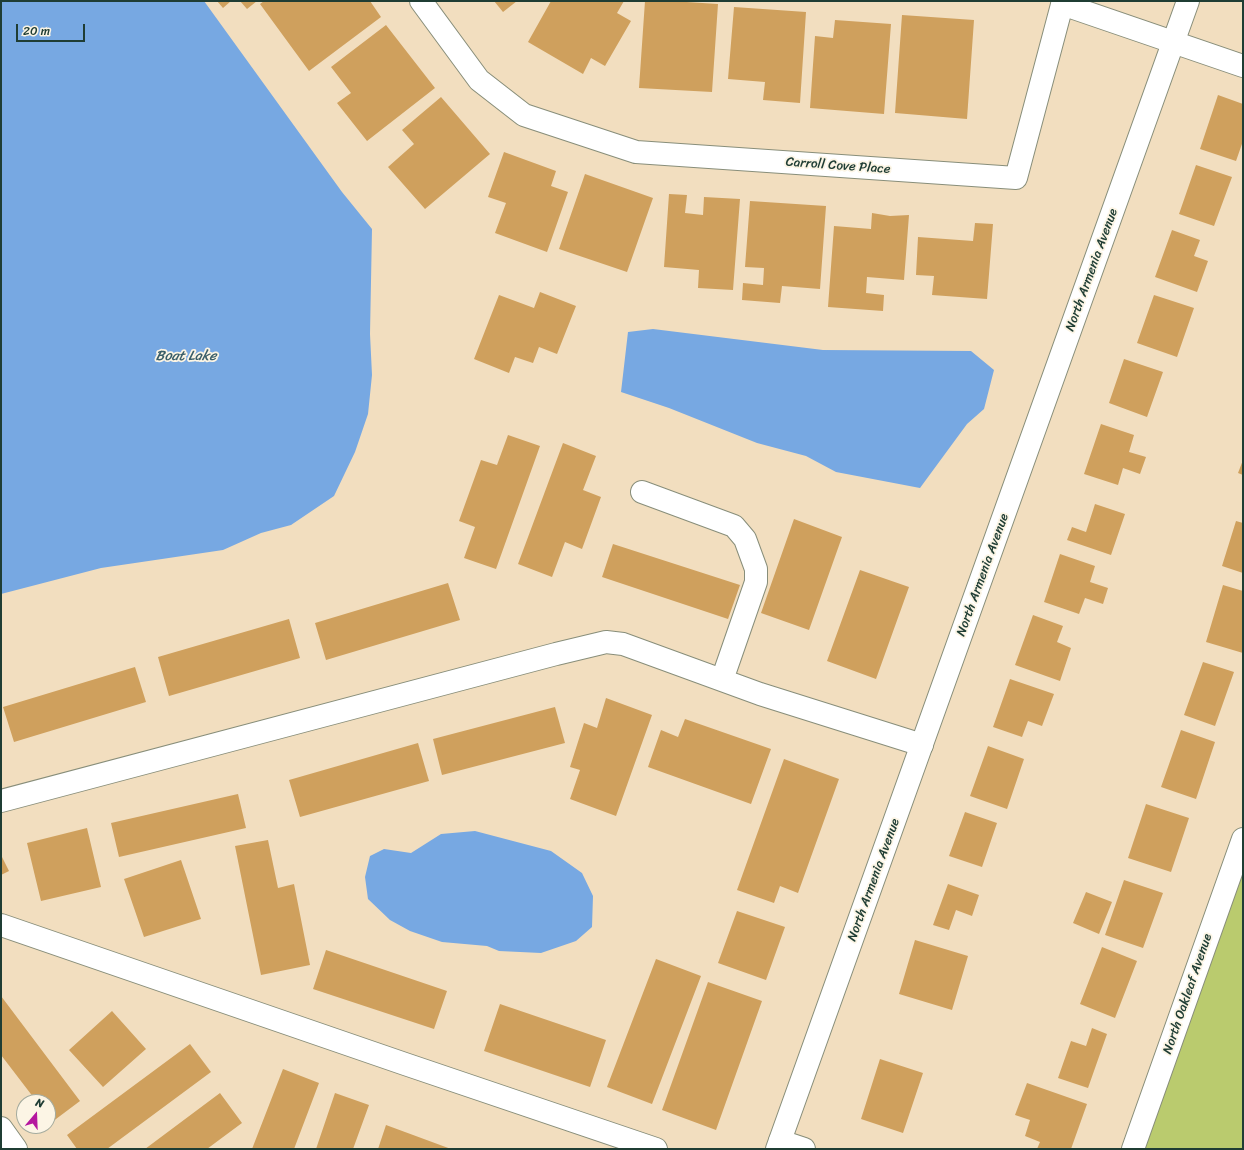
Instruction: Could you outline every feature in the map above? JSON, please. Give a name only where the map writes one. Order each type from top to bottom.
[{"type":"street","name":"Carroll Cove Place","points":[[421,1],[479,80],[524,115],[636,152],[1016,178],[1063,3],[1243,66]]},
{"type":"street","name":"North Armenia Avenue","points":[[779,1145],[1188,1]]},
{"type":"street","points":[[642,492],[734,526],[746,539],[756,569],[756,582],[722,680]]},
{"type":"street","points":[[1,801],[606,642],[623,644],[760,694],[922,745]]},
{"type":"street","name":"North Oakleaf Avenue","points":[[1133,1149],[1243,838]]},
{"type":"street","points":[[1,925],[656,1149]]},
{"type":"street","points":[[1,1128],[16,1149]]},
{"type":"street","points":[[779,1145],[804,1149]]},
{"type":"green space","points":[[1243,872],[1243,1149],[1144,1149]]},
{"type":"water","name":"Boat Lake","points":[[1,1],[204,1],[342,192],[372,229],[370,334],[372,375],[368,414],[355,452],[334,496],[291,525],[261,533],[223,550],[101,568],[1,594]]},
{"type":"water","points":[[653,329],[823,350],[971,351],[994,370],[984,409],[967,424],[920,488],[836,472],[806,456],[757,443],[669,408],[621,392],[628,332]]},
{"type":"water","points":[[475,831],[551,851],[582,873],[593,896],[592,927],[576,941],[541,953],[499,951],[487,946],[442,942],[410,931],[390,920],[368,899],[365,877],[370,856],[384,849],[411,853],[441,834]]},
{"type":"building","points":[[217,1],[231,1],[223,8]]},
{"type":"building","points":[[240,1],[257,1],[247,9]]},
{"type":"building","points":[[264,1],[370,1],[381,17],[309,71],[260,4]]},
{"type":"building","points":[[494,1],[517,1],[503,12]]},
{"type":"building","points":[[551,1],[624,1],[617,13],[631,21],[605,66],[591,58],[583,74],[528,42]]},
{"type":"building","points":[[645,1],[718,4],[712,92],[639,88]]},
{"type":"building","points":[[734,7],[806,12],[800,103],[763,100],[765,82],[728,79]]},
{"type":"building","points":[[902,15],[974,20],[967,119],[895,113]]},
{"type":"building","points":[[835,20],[891,24],[884,114],[810,108],[815,36],[833,38]]},
{"type":"building","points":[[386,25],[435,88],[367,141],[337,103],[351,93],[331,67]]},
{"type":"building","points":[[1218,95],[1243,104],[1243,141],[1236,161],[1200,149]]},
{"type":"building","points":[[441,97],[490,154],[425,209],[388,167],[414,144],[402,130]]},
{"type":"building","points":[[504,152],[556,171],[551,186],[568,192],[547,252],[495,233],[506,203],[488,197]]},
{"type":"building","points":[[1196,165],[1232,177],[1214,226],[1179,214]]},
{"type":"building","points":[[585,174],[653,198],[627,272],[559,249]]},
{"type":"building","points":[[669,194],[687,195],[685,213],[703,215],[704,197],[740,199],[733,290],[698,288],[699,270],[664,267]]},
{"type":"building","points":[[750,201],[826,206],[820,289],[782,286],[780,303],[742,300],[743,283],[763,285],[764,268],[745,267]]},
{"type":"building","points":[[872,213],[890,216],[909,215],[904,280],[867,277],[866,293],[884,295],[883,311],[828,307],[834,226],[871,229]]},
{"type":"building","points":[[975,223],[993,224],[987,299],[932,295],[934,276],[916,275],[918,237],[973,241]]},
{"type":"building","points":[[1172,230],[1200,240],[1194,256],[1208,261],[1197,292],[1155,277]]},
{"type":"building","points":[[540,292],[576,306],[557,354],[539,347],[533,363],[515,357],[509,373],[474,359],[499,295],[534,308]]},
{"type":"building","points":[[1154,295],[1194,308],[1177,357],[1137,343]]},
{"type":"building","points":[[1124,359],[1163,372],[1147,417],[1109,403]]},
{"type":"building","points":[[1101,424],[1134,435],[1129,452],[1146,457],[1140,474],[1123,468],[1118,485],[1084,474]]},
{"type":"building","points":[[508,435],[540,446],[496,569],[464,558],[475,527],[459,521],[481,460],[497,465]]},
{"type":"building","points":[[563,443],[596,456],[583,490],[601,497],[582,549],[565,542],[552,577],[518,564]]},
{"type":"building","points":[[1243,460],[1243,475],[1238,473]]},
{"type":"building","points":[[1095,504],[1125,514],[1111,555],[1067,540],[1072,527],[1086,532]]},
{"type":"building","points":[[794,519],[842,537],[809,630],[761,613]]},
{"type":"building","points":[[1236,521],[1243,523],[1243,573],[1222,566]]},
{"type":"building","points":[[613,544],[740,585],[728,619],[602,577]]},
{"type":"building","points":[[1060,554],[1095,566],[1090,582],[1108,588],[1103,604],[1085,598],[1079,614],[1044,602]]},
{"type":"building","points":[[860,570],[909,587],[876,679],[827,661]]},
{"type":"building","points":[[448,583],[460,620],[326,660],[315,623]]},
{"type":"building","points":[[1223,585],[1243,591],[1243,653],[1206,642]]},
{"type":"building","points":[[1033,615],[1063,626],[1057,642],[1071,648],[1060,681],[1015,665]]},
{"type":"building","points":[[289,619],[300,658],[169,696],[158,657]]},
{"type":"building","points":[[1203,662],[1234,672],[1215,726],[1184,715]]},
{"type":"building","points":[[135,667],[146,702],[14,742],[3,707]]},
{"type":"building","points":[[1010,679],[1054,694],[1042,726],[1028,721],[1022,737],[993,727]]},
{"type":"building","points":[[606,698],[652,715],[616,816],[570,799],[580,770],[570,767],[584,723],[597,728]]},
{"type":"building","points":[[555,707],[565,743],[442,775],[433,739]]},
{"type":"building","points":[[685,719],[771,749],[751,804],[648,767],[661,730],[678,737]]},
{"type":"building","points":[[1181,730],[1215,742],[1196,799],[1161,787]]},
{"type":"building","points":[[418,743],[429,781],[300,817],[289,780]]},
{"type":"building","points":[[988,746],[1024,759],[1007,809],[970,796]]},
{"type":"building","points":[[784,759],[839,779],[798,893],[780,886],[774,903],[737,890]]},
{"type":"building","points":[[238,794],[246,828],[119,857],[111,823]]},
{"type":"building","points":[[1146,804],[1189,818],[1171,872],[1128,858]]},
{"type":"building","points":[[965,812],[997,823],[982,867],[949,856]]},
{"type":"building","points":[[87,828],[101,887],[41,901],[27,843]]},
{"type":"building","points":[[268,840],[278,888],[294,884],[310,965],[261,975],[235,846]]},
{"type":"building","points":[[1,855],[9,871],[1,875]]},
{"type":"building","points":[[181,860],[201,919],[144,937],[124,879]]},
{"type":"building","points":[[1124,880],[1163,893],[1143,948],[1105,935]]},
{"type":"building","points":[[948,884],[979,895],[972,916],[956,910],[949,930],[933,925]]},
{"type":"building","points":[[1086,892],[1112,902],[1099,934],[1073,923]]},
{"type":"building","points":[[737,911],[785,927],[766,980],[718,963]]},
{"type":"building","points":[[915,940],[968,956],[952,1010],[899,994]]},
{"type":"building","points":[[1102,947],[1137,961],[1115,1018],[1080,1004]]},
{"type":"building","points":[[326,950],[447,991],[434,1029],[313,989]]},
{"type":"building","points":[[656,959],[701,976],[652,1104],[607,1087]]},
{"type":"building","points":[[708,982],[762,1001],[716,1130],[662,1110]]},
{"type":"building","points":[[1,996],[80,1101],[56,1119],[56,1094],[31,1094],[1,1055]]},
{"type":"building","points":[[500,1004],[606,1040],[590,1087],[484,1051]]},
{"type":"building","points":[[112,1011],[146,1049],[103,1087],[69,1050]]},
{"type":"building","points":[[1092,1028],[1107,1034],[1088,1088],[1058,1078],[1071,1041],[1086,1046]]},
{"type":"building","points":[[190,1044],[211,1072],[107,1149],[77,1149],[67,1135]]},
{"type":"building","points":[[880,1059],[923,1073],[903,1133],[861,1119]]},
{"type":"building","points":[[283,1069],[319,1083],[294,1149],[252,1149]]},
{"type":"building","points":[[1027,1083],[1087,1104],[1071,1149],[1037,1149],[1040,1142],[1025,1136],[1030,1120],[1015,1115]]},
{"type":"building","points":[[220,1093],[242,1123],[207,1149],[145,1149]]},
{"type":"building","points":[[335,1093],[369,1105],[353,1149],[316,1149]]},
{"type":"building","points":[[386,1125],[451,1149],[378,1149]]}]
